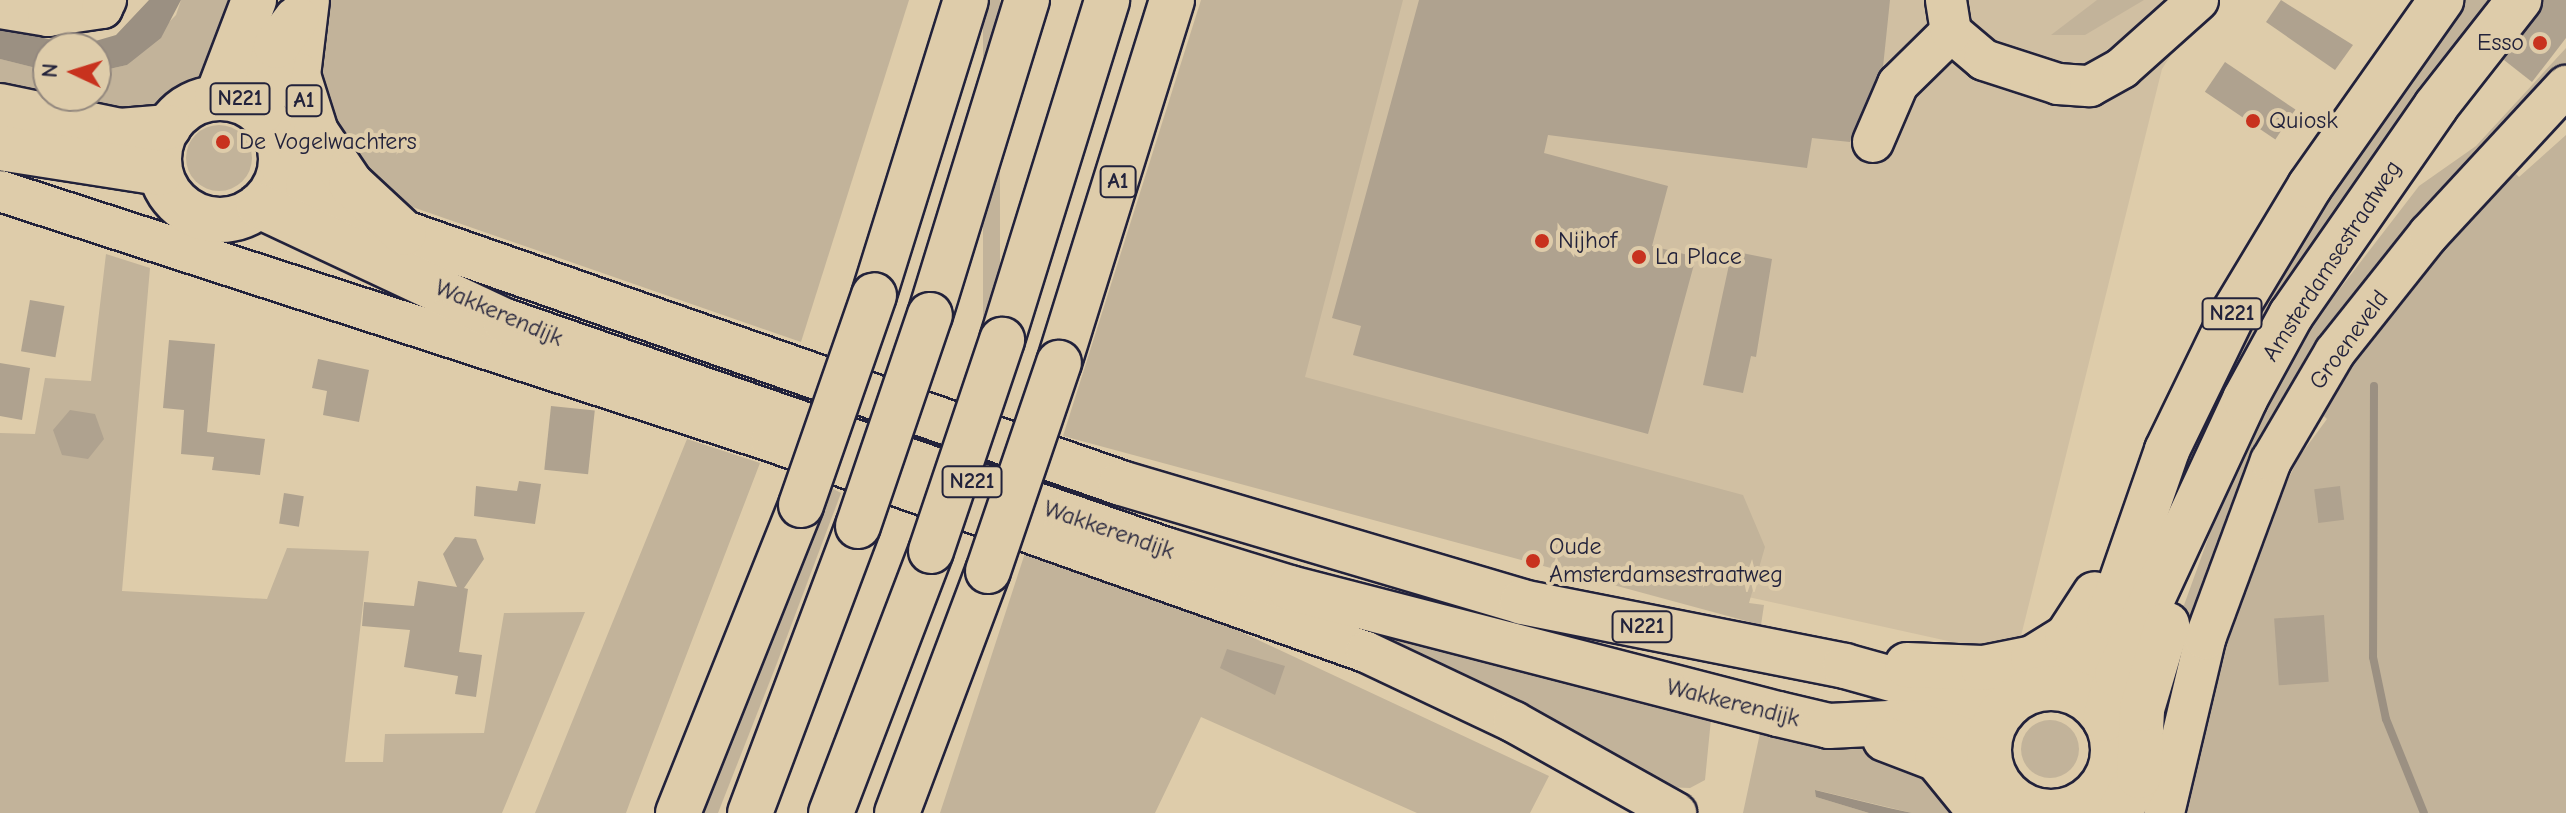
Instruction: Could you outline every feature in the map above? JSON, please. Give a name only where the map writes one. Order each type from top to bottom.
[{"type":"main road","points":[[217,97],[254,0]]},
{"type":"main road","points":[[750,813],[858,526],[930,315],[1027,0]]},
{"type":"main road","points":[[831,813],[931,551],[1002,340],[1107,0]]},
{"type":"main road","name":"A1","points":[[897,813],[945,692],[1059,363],[1172,0]]},
{"type":"main road","name":"N221","points":[[1845,666],[1983,668],[2020,662],[2057,645],[2088,608],[2234,312],[2278,237],[2441,0]]},
{"type":"main road","name":"Amsterdamsestraatweg","points":[[2105,719],[2117,675],[2212,479],[2245,399],[2291,315],[2436,106],[2519,0]]},
{"type":"main road","points":[[678,813],[801,505],[874,295],[965,1]]},
{"type":"main road","name":"A1","points":[[261,112],[276,46],[306,3]]},
{"type":"main road","name":"A1","points":[[306,3],[298,75],[316,132],[351,184],[404,233]]},
{"type":"main road","name":"N221","points":[[169,127],[193,104],[217,97],[241,100],[261,112],[278,139],[281,163]]},
{"type":"main road","points":[[0,106],[120,131],[169,127],[160,173],[174,200],[206,219],[243,215],[259,206],[281,163]]},
{"type":"main road","points":[[0,148],[160,173]]},
{"type":"main road","name":"Wakkerendijk","points":[[281,163],[308,186],[404,233],[1121,483],[1307,542],[1522,602],[1845,666],[1996,729]]},
{"type":"main road","name":"Wakkerendijk","points":[[259,206],[505,321],[1166,550],[1550,659],[1829,726],[1909,722],[1996,729]]},
{"type":"main road","name":"N221","points":[[2064,688],[2109,617],[2167,450]]},
{"type":"main road","name":"N221","points":[[2069,811],[2139,776],[2147,686],[2212,479]]},
{"type":"main road","points":[[2069,811],[2001,787],[1996,729],[2032,690],[2064,688],[2083,696],[2105,719]]},
{"type":"main road","name":"A1","points":[[917,813],[945,692]]},
{"type":"main road","name":"N221","points":[[2069,811],[2108,774],[2112,740],[2105,719]]},
{"type":"main road","name":"N221","points":[[1829,726],[1923,750],[1981,813]]},
{"type":"street","points":[[0,8],[48,16],[102,8],[106,0]]},
{"type":"street","points":[[1873,142],[1898,84],[1949,16],[1984,60],[2058,84],[2090,86],[2122,68],[2198,0]]},
{"type":"street","name":"Groeneveld","points":[[2164,813],[2205,639],[2271,461],[2335,352],[2429,234],[2566,86]]},
{"type":"street","name":"Wakkerendijk","points":[[0,191],[771,441],[1366,652],[1514,722],[1676,813]]},
{"type":"shaded area","points":[[149,0],[181,0],[161,38],[127,65],[112,68],[112,36]]},
{"type":"shaded area","points":[[181,0],[232,0],[206,77],[155,108],[139,112],[112,109],[112,68],[127,65],[176,15]]},
{"type":"shaded area","points":[[323,0],[909,0],[801,342],[401,203],[344,152],[316,78]]},
{"type":"shaded area","points":[[983,0],[1000,0],[1000,383],[983,383]]},
{"type":"shaded area","points":[[1201,0],[1403,0],[1305,377],[1743,495],[1765,547],[1749,603],[1764,605],[1761,625],[1063,436]]},
{"type":"shaded area","points":[[1242,0],[2206,0],[2162,69],[2016,656],[1349,509],[1183,194]]},
{"type":"shaded area","points":[[2097,0],[2144,0],[2085,35],[2051,35]]},
{"type":"shaded area","points":[[2459,0],[2500,0],[2148,597],[2179,458],[2279,261]]},
{"type":"shaded area","points":[[0,27],[32,35],[32,67],[0,59]]},
{"type":"shaded area","points":[[2566,48],[2566,68],[2324,351],[2157,813],[2134,813],[2170,644],[2232,472],[2279,368],[2419,186],[2476,146]]},
{"type":"shaded area","points":[[0,59],[32,67],[32,99],[0,95]]},
{"type":"shaded area","points":[[212,125],[226,125],[238,130],[247,139],[252,158],[250,171],[243,182],[226,191],[212,191],[200,186],[191,177],[186,165],[186,151],[191,139],[200,130]]},
{"type":"shaded area","points":[[2566,135],[2566,813],[2181,813],[2212,672],[2261,535],[2299,457],[2327,419],[2313,406],[2505,163],[2519,177]]},
{"type":"shaded area","points":[[106,254],[150,268],[122,591],[267,599],[287,548],[369,551],[345,762],[383,762],[385,734],[484,733],[504,613],[585,612],[502,813],[0,813],[0,433],[35,434],[45,378],[91,381]]},
{"type":"shaded area","points":[[687,439],[760,463],[626,813],[535,813]]},
{"type":"shaded area","points":[[826,485],[841,493],[777,663],[718,813],[697,813]]},
{"type":"shaded area","points":[[1025,553],[1211,618],[1549,776],[1530,813],[1417,813],[1201,717],[1155,813],[940,813]]},
{"type":"shaded area","points":[[1230,591],[1382,621],[1453,653],[1579,687],[1712,709],[1705,780],[1690,788],[1663,787],[1467,676]]},
{"type":"shaded area","points":[[1763,719],[1912,758],[1968,813],[1912,813],[1816,790],[1816,797],[1869,813],[1743,813]]},
{"type":"shaded area","points":[[2050,720],[2071,728],[2079,749],[2071,770],[2050,778],[2029,770],[2021,749],[2029,728]]},
{"type":"shaded area","points":[[1815,790],[1912,813],[1869,813],[1816,797]]},
{"type":"building","points":[[1419,0],[1890,0],[1883,67],[1850,142],[1812,138],[1807,168],[1548,135],[1544,153],[1668,186],[1652,246],[1696,257],[1648,434],[1353,355],[1361,326],[1332,318]]},
{"type":"building","points":[[2281,0],[2353,45],[2335,70],[2266,22]]},
{"type":"building","points":[[2543,0],[2566,0],[2566,38],[2532,82],[2504,60]]},
{"type":"building","points":[[2225,62],[2295,110],[2275,139],[2205,92]]},
{"type":"building","points":[[1732,251],[1772,259],[1756,357],[1751,356],[1743,393],[1703,385]]},
{"type":"building","points":[[30,300],[64,306],[55,357],[21,351]]},
{"type":"building","points":[[169,340],[215,344],[207,432],[265,439],[260,475],[212,470],[214,457],[181,454],[184,410],[163,408]]},
{"type":"building","points":[[318,359],[369,370],[359,422],[323,415],[327,391],[312,388]]},
{"type":"building","points":[[0,363],[30,368],[22,420],[0,416]]},
{"type":"building","points":[[551,406],[595,411],[588,474],[544,470]]},
{"type":"building","points":[[70,410],[95,414],[104,439],[88,459],[62,455],[53,430]]},
{"type":"building","points":[[519,481],[541,484],[535,524],[474,516],[476,486],[517,491]]},
{"type":"building","points":[[2340,486],[2344,520],[2318,523],[2314,489]]},
{"type":"building","points":[[284,493],[304,496],[299,527],[279,524]]},
{"type":"building","points":[[455,537],[476,539],[484,559],[464,588],[468,589],[459,652],[482,655],[476,697],[455,694],[458,676],[404,667],[410,630],[362,626],[364,602],[414,606],[418,581],[457,587],[443,554]]},
{"type":"building","points":[[2324,615],[2329,682],[2279,685],[2274,618]]},
{"type":"building","points":[[1227,649],[1285,666],[1275,695],[1220,668]]},
{"type":"waterway","points":[[2374,386],[2373,657],[2386,719],[2424,813]]},
{"type":"place","name":"Esso","points":[[2540,43]]},
{"type":"place","name":"Quiosk","points":[[2253,121]]},
{"type":"place","name":"De Vogelwachters","points":[[223,142]]},
{"type":"place","name":"Nijhof","points":[[1542,241]]},
{"type":"place","name":"La Place","points":[[1639,257]]},
{"type":"place","name":"Oude Amsterdamsestraatweg","points":[[1533,561]]}]
